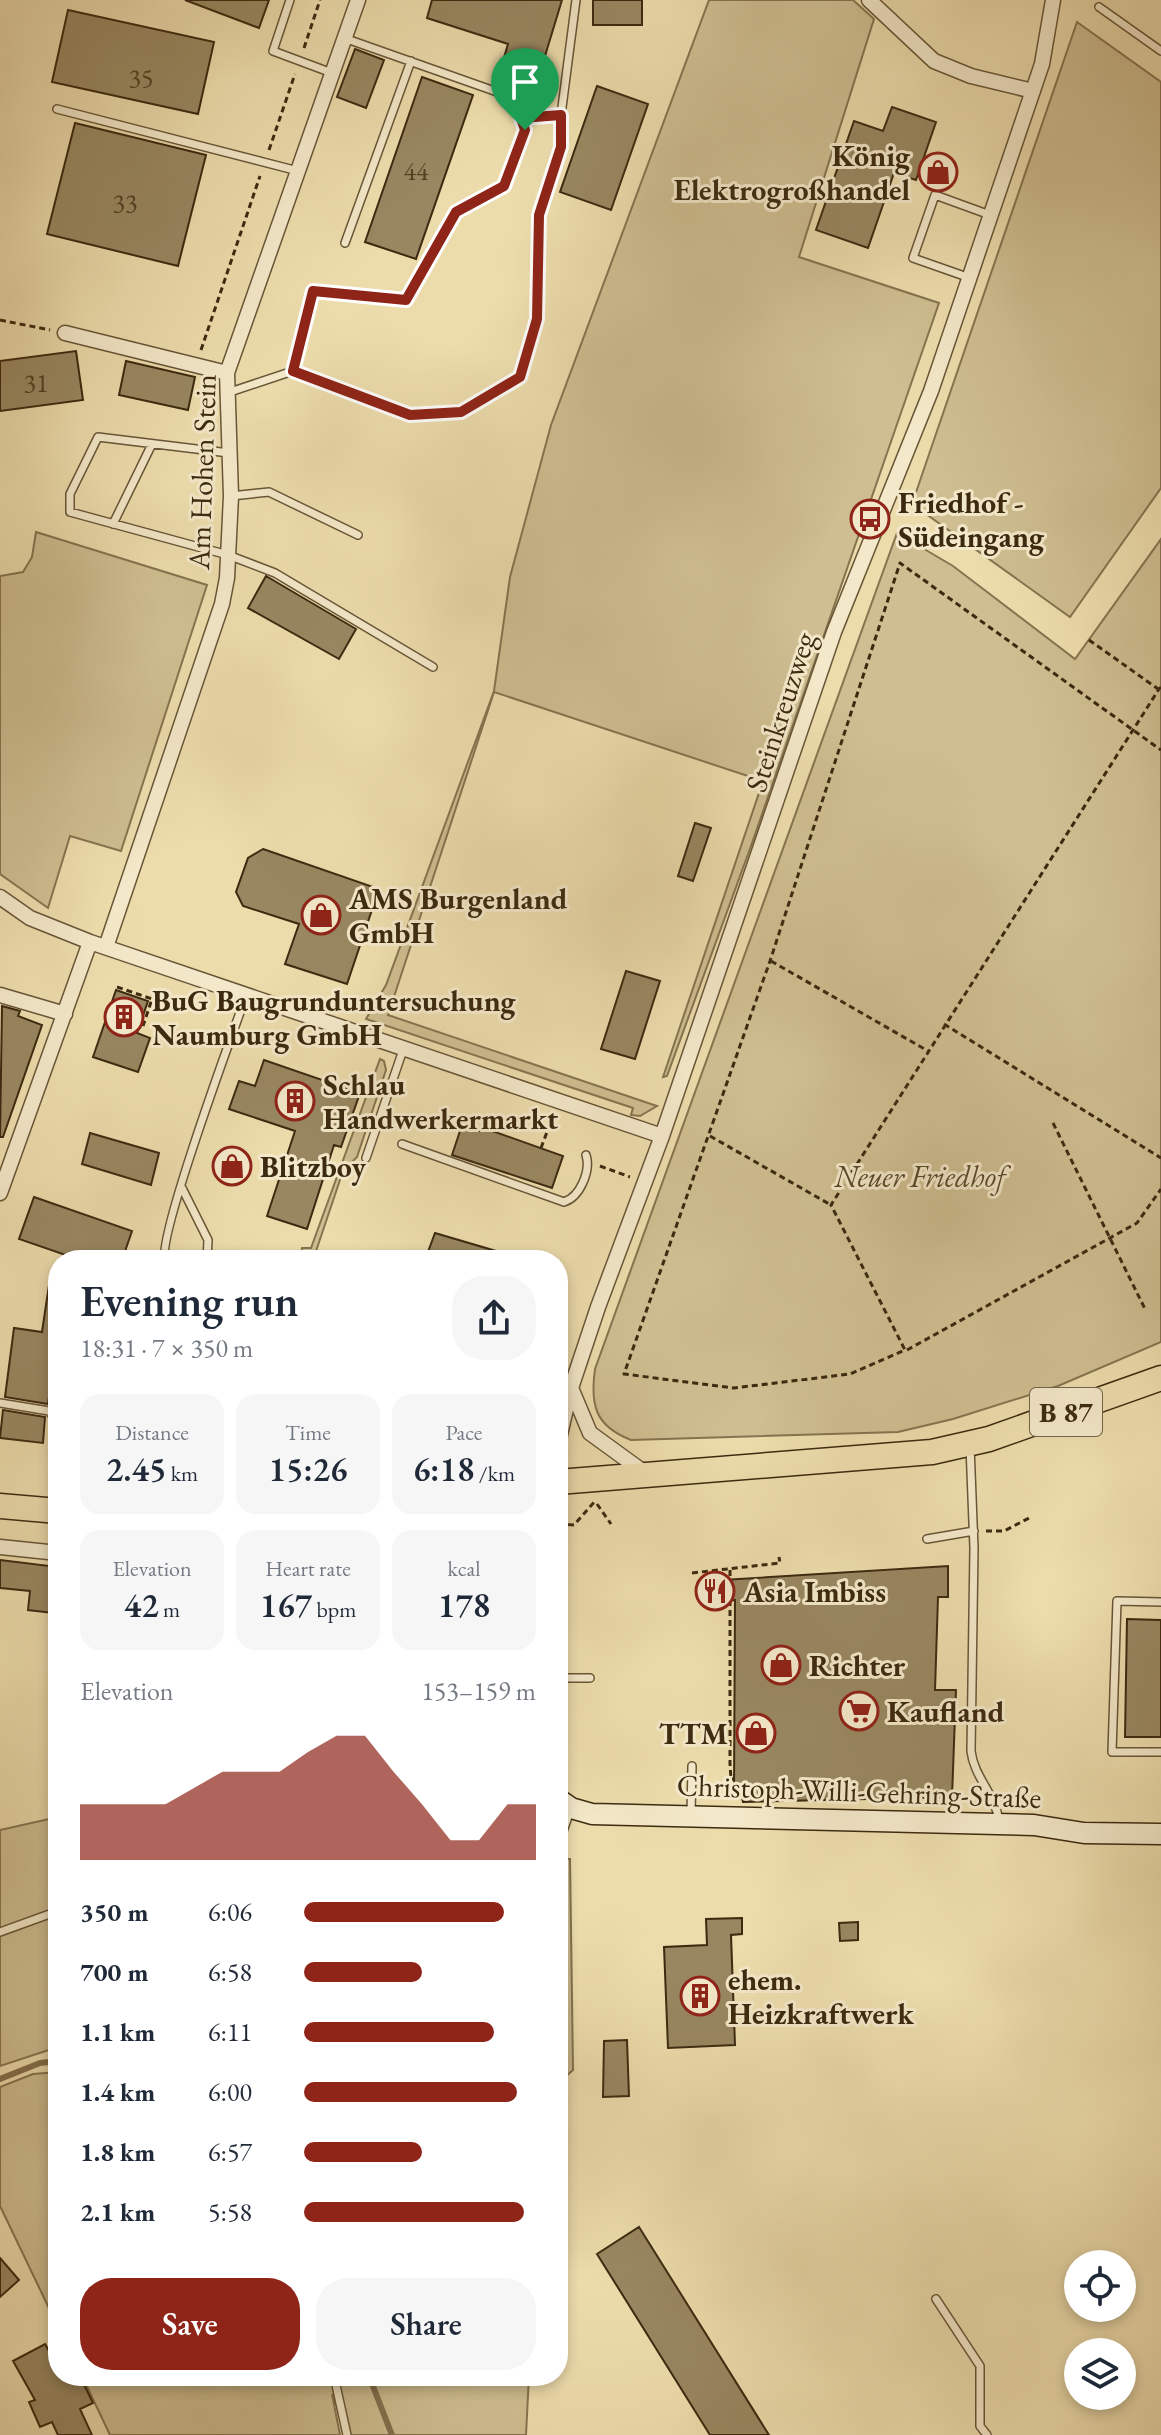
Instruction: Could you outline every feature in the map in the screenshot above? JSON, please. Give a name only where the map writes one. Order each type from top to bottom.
[{"type":"main road","name":"B 87","points":[[568,1481],[932,1452],[970,1444],[1161,1378]]},
{"type":"main road","points":[[0,1506],[48,1510]]},
{"type":"street","name":"Am Hohen Stein","points":[[106,947],[222,604],[231,496],[227,373],[358,0]]},
{"type":"street","points":[[869,0],[934,61],[971,76],[1033,91]]},
{"type":"street","name":"Steinkreuzweg","points":[[568,1401],[834,632],[931,391],[1033,91],[1053,0]]},
{"type":"street","points":[[65,333],[227,373]]},
{"type":"street","points":[[0,897],[30,918],[90,942],[662,1136]]},
{"type":"street","points":[[0,1193],[90,942]]},
{"type":"street","points":[[0,995],[65,1014]]},
{"type":"street","points":[[571,1388],[590,1433],[646,1473]]},
{"type":"street","points":[[0,1547],[48,1552]]},
{"type":"street","name":"Christoph-Willi-Gehring-Straße","points":[[568,1805],[592,1814],[691,1814],[739,1820],[1046,1826],[1084,1833],[1161,1834]]},
{"type":"lane","points":[[290,0],[273,51],[332,73]]},
{"type":"lane","points":[[227,393],[293,371],[410,415],[461,412],[520,377],[537,319],[539,215],[561,147],[561,115],[576,0]]},
{"type":"lane","points":[[1099,7],[1161,51]]},
{"type":"lane","points":[[293,371],[313,291],[406,300],[456,212],[504,186],[525,130],[521,118],[503,94],[344,38]]},
{"type":"lane","points":[[345,243],[411,61]]},
{"type":"lane","points":[[57,109],[298,171]]},
{"type":"lane","points":[[521,118],[561,115]]},
{"type":"lane","points":[[970,278],[913,258],[935,195],[991,216]]},
{"type":"lane","points":[[229,453],[98,437],[70,494],[70,512],[228,555],[275,573],[433,667]]},
{"type":"lane","points":[[113,524],[152,444]]},
{"type":"lane","points":[[231,496],[269,492],[358,535]]},
{"type":"lane","points":[[164,1250],[246,996]]},
{"type":"lane","points":[[366,1158],[403,1050]]},
{"type":"lane","points":[[402,1144],[558,1202],[575,1196],[587,1159]]},
{"type":"lane","points":[[182,1188],[208,1240],[208,1250]]},
{"type":"lane","points":[[0,1403],[48,1411]]},
{"type":"lane","points":[[970,1444],[974,1531],[971,1751],[975,1772],[993,1797],[999,1825]]},
{"type":"lane","points":[[927,1539],[974,1531]]},
{"type":"lane","points":[[1161,1602],[1117,1601],[1112,1752],[1161,1752]]},
{"type":"lane","points":[[568,1678],[590,1678]]},
{"type":"lane","points":[[691,1814],[692,1766]]},
{"type":"lane","points":[[0,1932],[48,1915]]},
{"type":"lane","points":[[936,2299],[980,2366],[980,2426],[987,2435]]},
{"type":"lane","points":[[336,2386],[347,2435]]},
{"type":"path","points":[[196,365],[320,0]]},
{"type":"path","points":[[0,320],[65,333]]},
{"type":"path","points":[[1161,750],[900,563],[770,961],[624,1374],[734,1388],[850,1374],[905,1350],[1137,1223],[1161,1189]]},
{"type":"path","points":[[831,1205],[1160,689],[1089,640]]},
{"type":"path","points":[[770,961],[928,1051]]},
{"type":"path","points":[[117,987],[152,999],[143,1026]]},
{"type":"path","points":[[944,1024],[1161,1158]]},
{"type":"path","points":[[541,1148],[559,1102]]},
{"type":"path","points":[[1053,1123],[1146,1311]]},
{"type":"path","points":[[708,1135],[831,1205],[905,1350]]},
{"type":"path","points":[[587,1159],[645,1182]]},
{"type":"path","points":[[568,1525],[574,1525],[596,1502],[611,1524]]},
{"type":"path","points":[[974,1531],[1004,1531],[1031,1517]]},
{"type":"path","points":[[692,1573],[780,1563],[779,1557]]},
{"type":"path","points":[[730,1570],[730,1764],[731,1779],[734,1779]]},
{"type":"green space","points":[[709,0],[853,0],[874,19],[799,257],[939,303],[751,846],[667,1076],[663,1077],[763,781],[494,692],[388,1015],[657,1106],[640,1116],[631,1115],[633,1108],[366,1019],[386,985],[494,691],[510,577],[551,425]]},
{"type":"green space","points":[[1077,22],[1161,82],[1161,488],[1070,617],[912,504]]},
{"type":"green space","points":[[36,532],[207,585],[121,851],[70,836],[48,908],[0,874],[0,576],[23,572],[32,557]]},
{"type":"green space","name":"Neuer Friedhof","points":[[897,533],[953,566],[1075,659],[1161,539],[1161,1342],[1058,1386],[953,1419],[898,1432],[631,1440],[602,1421],[593,1393],[595,1369]]},
{"type":"green space","points":[[380,1059],[384,1061],[386,1070],[357,1157],[343,1171],[316,1250],[302,1250],[311,1248]]},
{"type":"green space","points":[[48,1819],[48,2050],[0,2066],[0,1830]]},
{"type":"green space","points":[[568,1859],[570,1859],[573,2070],[568,2074]]},
{"type":"green space","points":[[48,2073],[48,2306],[0,2206],[0,2087],[33,2074]]},
{"type":"green space","points":[[87,2386],[528,2386],[526,2435],[349,2435],[332,2394],[340,2435],[110,2435]]},
{"type":"building","points":[[185,0],[269,0],[259,28]]},
{"type":"building","points":[[432,0],[562,0],[538,79],[501,68],[508,44],[427,18]]},
{"type":"building","points":[[593,0],[642,0],[642,25],[593,25]]},
{"type":"building","points":[[68,10],[214,42],[198,114],[52,82]]},
{"type":"building","points":[[355,49],[384,60],[366,108],[337,97]]},
{"type":"building","points":[[422,77],[473,95],[416,259],[365,242]]},
{"type":"building","points":[[597,86],[648,104],[611,210],[560,192]]},
{"type":"building","points":[[892,107],[936,122],[916,180],[894,173],[868,248],[816,230],[854,121],[883,131]]},
{"type":"building","points":[[75,123],[206,155],[178,266],[47,234]]},
{"type":"building","points":[[76,351],[83,400],[0,411],[0,361]]},
{"type":"building","points":[[126,361],[195,377],[188,410],[119,395]]},
{"type":"building","points":[[266,576],[356,629],[339,659],[248,608]]},
{"type":"building","points":[[695,823],[711,828],[693,881],[678,876]]},
{"type":"building","name":"AMS Burgenland GmbH","points":[[263,849],[379,889],[347,984],[285,964],[299,924],[243,906],[236,892],[248,858]]},
{"type":"building","points":[[626,971],[660,981],[635,1059],[601,1049]]},
{"type":"building","name":"BuG Baugrunduntersuchung Naumburg GmbH","points":[[116,990],[148,1001],[137,1033],[150,1038],[138,1072],[93,1057]]},
{"type":"building","points":[[2,1006],[20,1011],[18,1016],[42,1025],[3,1137],[0,1137]]},
{"type":"building","name":"Schlau Handwerkermarkt","points":[[264,1060],[360,1093],[341,1147],[334,1145],[307,1229],[267,1216],[295,1131],[229,1109],[239,1081],[255,1086]]},
{"type":"building","points":[[462,1125],[479,1131],[481,1127],[563,1156],[552,1188],[452,1155]]},
{"type":"building","points":[[90,1133],[159,1153],[151,1185],[82,1164]]},
{"type":"building","points":[[34,1197],[132,1231],[125,1250],[51,1250],[19,1239]]},
{"type":"building","points":[[435,1233],[493,1250],[429,1250]]},
{"type":"building","points":[[48,1292],[48,1404],[5,1397],[14,1328],[42,1332]]},
{"type":"building","points":[[3,1410],[45,1417],[43,1443],[0,1438]]},
{"type":"building","points":[[0,1560],[48,1566],[48,1612],[28,1610],[30,1591],[0,1588]]},
{"type":"building","points":[[948,1566],[948,1597],[938,1597],[935,1690],[956,1690],[952,1797],[743,1802],[741,1793],[734,1792],[735,1600],[707,1601],[706,1581]]},
{"type":"building","points":[[1127,1619],[1161,1620],[1161,1737],[1125,1737]]},
{"type":"building","name":"ehem. Heizkraftwerk","points":[[742,1918],[742,1934],[731,1935],[735,2045],[668,2048],[664,1947],[707,1945],[706,1919]]},
{"type":"building","points":[[858,1922],[858,1940],[840,1941],[839,1923]]},
{"type":"building","points":[[627,2040],[629,2096],[603,2097],[604,2041]]},
{"type":"building","points":[[639,2227],[769,2435],[710,2435],[597,2254]]},
{"type":"building","points":[[0,2258],[19,2280],[0,2297]]},
{"type":"building","points":[[45,2344],[48,2349],[48,2386],[85,2386],[93,2403],[80,2409],[92,2435],[58,2435],[52,2422],[40,2427],[29,2402],[35,2400],[13,2361]]},
{"type":"waterway","points":[[0,2079],[48,2062]]},
{"type":"waterway","points":[[373,2386],[392,2435]]},
{"type":"place","name":"König Elektrogroßhandel","points":[[938,172]]},
{"type":"place","name":"Friedhof - Südeingang","points":[[870,519]]},
{"type":"place","name":"AMS Burgenland GmbH","points":[[321,915]]},
{"type":"place","name":"BuG Baugrunduntersuchung Naumburg GmbH","points":[[124,1017]]},
{"type":"place","name":"Schlau Handwerkermarkt","points":[[295,1101]]},
{"type":"place","name":"Blitzboy","points":[[232,1166]]},
{"type":"place","name":"Asia Imbiss","points":[[715,1591]]},
{"type":"place","name":"Richter","points":[[781,1665]]},
{"type":"place","name":"Kaufland","points":[[859,1711]]},
{"type":"place","name":"TTM","points":[[756,1733]]},
{"type":"place","name":"ehem. Heizkraftwerk","points":[[700,1996]]},
{"type":"route","points":[[561,115],[561,147],[539,215],[537,319],[520,377],[461,412],[410,415],[293,371],[313,291],[406,300],[456,212],[504,186],[525,130],[521,118],[561,115]]}]
